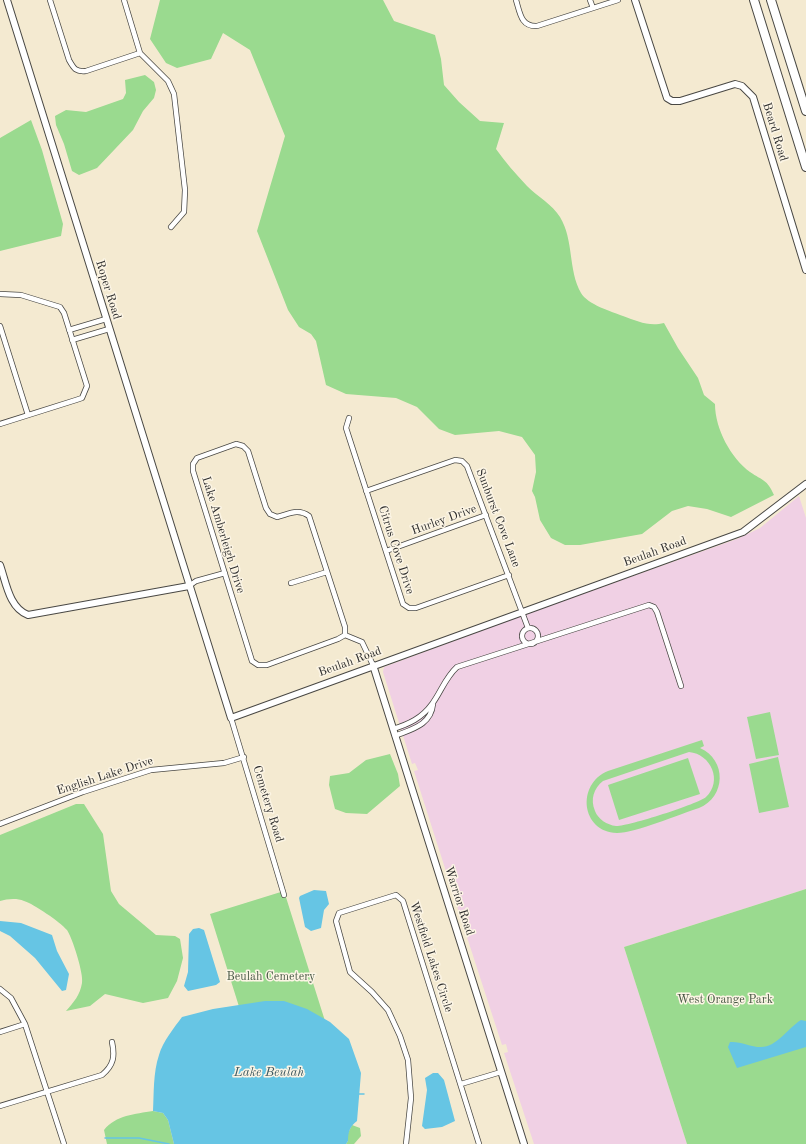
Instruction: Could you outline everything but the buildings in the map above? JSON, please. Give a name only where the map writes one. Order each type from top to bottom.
[{"type":"highway","points":[[754,0],[806,166]]},
{"type":"highway","points":[[771,0],[806,111]]},
{"type":"street","name":"Roper Road","points":[[7,0],[188,586]]},
{"type":"street","points":[[50,0],[69,60],[73,68],[79,71],[86,71],[140,53]]},
{"type":"street","points":[[124,0],[140,53],[168,81],[174,94],[177,108],[185,190],[184,212],[171,227]]},
{"type":"street","points":[[516,0],[522,20],[531,26],[537,26],[618,0]]},
{"type":"street","points":[[590,0],[593,8]]},
{"type":"street","name":"Beard Road","points":[[635,0],[667,98],[672,101],[680,100],[735,84],[742,86],[753,97],[806,270]]},
{"type":"street","points":[[0,294],[21,295],[60,307],[64,313],[87,386],[82,398],[0,424]]},
{"type":"street","points":[[69,330],[106,319]]},
{"type":"street","points":[[0,326],[28,415]]},
{"type":"street","points":[[72,340],[109,329]]},
{"type":"street","name":"Citrus Cove Drive","points":[[349,418],[346,428],[403,604],[408,608],[416,608],[509,575]]},
{"type":"street","name":"Lake Amberleigh Drive","points":[[236,444],[243,446],[248,451],[266,508],[270,514],[277,517],[297,511],[303,512],[309,516],[345,627],[345,635],[338,639],[267,664],[258,665],[252,661],[224,573],[193,471],[193,464],[197,458],[236,444]]},
{"type":"street","name":"Sunburst Cove Lane","points":[[366,491],[455,460],[462,460],[467,466],[528,628]]},
{"type":"street","name":"Beulah Road","points":[[231,718],[743,532],[806,484]]},
{"type":"street","name":"Hurley Drive","points":[[386,551],[486,516]]},
{"type":"street","points":[[0,565],[13,603],[20,612],[28,615],[188,586],[196,581],[224,573]]},
{"type":"street","points":[[291,583],[327,572]]},
{"type":"street","points":[[188,586],[231,718]]},
{"type":"street","points":[[393,729],[417,719],[432,704],[450,674],[457,668],[649,605],[652,606],[657,612],[681,686]]},
{"type":"street","points":[[528,628],[534,628],[538,633],[538,639],[533,644],[526,643],[522,638],[523,632],[528,628]]},
{"type":"street","points":[[345,635],[362,642],[373,666]]},
{"type":"street","name":"Warrior Road","points":[[373,666],[524,1144]]},
{"type":"street","points":[[395,736],[420,726],[431,714],[432,704]]},
{"type":"street","name":"Cemetery Road","points":[[231,718],[244,757],[284,895]]},
{"type":"street","name":"English Lake Drive","points":[[0,824],[83,792],[151,770],[224,763],[244,757]]},
{"type":"street","name":"Westfield Lakes Circle","points":[[406,1144],[411,1098],[408,1060],[400,1036],[388,1010],[372,992],[350,972],[336,921],[339,913],[396,895],[403,901],[479,1144]]},
{"type":"street","points":[[0,989],[11,998],[25,1024],[64,1144]]},
{"type":"street","points":[[0,1032],[25,1024]]},
{"type":"street","points":[[0,1106],[102,1075],[111,1067],[115,1054],[112,1042]]},
{"type":"street","points":[[461,1084],[501,1072]]},
{"type":"shaded area","points":[[799,496],[806,518],[806,889],[624,947],[687,1144],[534,1144],[504,1053],[508,1052],[506,1044],[502,1045],[465,931],[414,771],[418,770],[415,763],[412,764],[383,672],[384,667],[518,617],[737,539],[760,528]]},
{"type":"green space","points":[[160,0],[383,0],[394,21],[435,35],[441,59],[444,85],[459,102],[480,121],[504,123],[496,149],[527,186],[549,204],[560,217],[567,235],[574,275],[581,293],[594,304],[633,320],[648,324],[664,323],[678,348],[698,378],[704,395],[715,404],[718,423],[725,442],[743,466],[767,483],[774,495],[731,517],[707,509],[688,506],[672,511],[642,534],[580,545],[565,545],[551,538],[540,520],[535,497],[532,491],[536,472],[535,455],[522,437],[499,431],[455,435],[439,429],[417,407],[396,398],[346,394],[326,385],[316,341],[311,334],[299,327],[288,310],[257,231],[285,136],[250,50],[223,33],[211,59],[177,68],[166,63],[150,39]]},
{"type":"green space","points":[[145,75],[154,82],[156,90],[154,98],[143,111],[133,130],[97,168],[79,175],[72,171],[64,144],[56,125],[55,116],[66,110],[86,112],[123,99],[126,93],[125,80]]},
{"type":"green space","points":[[31,120],[42,150],[63,224],[61,236],[0,251],[0,138]]},
{"type":"green space","points":[[770,712],[779,755],[756,759],[747,717]]},
{"type":"green space","points":[[702,740],[704,746],[700,748],[709,754],[715,761],[719,769],[720,778],[714,796],[708,803],[699,808],[646,827],[617,833],[605,831],[596,825],[590,816],[587,806],[587,796],[591,786],[598,777],[608,771]],"holes":[[[689,752],[697,754],[709,763],[714,776],[714,784],[706,797],[677,810],[616,826],[603,821],[596,814],[593,798],[595,790],[603,781]]]},
{"type":"green space","points":[[390,754],[398,774],[400,786],[367,814],[346,813],[335,809],[329,785],[330,776],[349,773],[366,760]]},
{"type":"green space","points":[[778,757],[789,807],[759,813],[749,764]]},
{"type":"green space","points":[[688,758],[700,794],[619,820],[608,785]]},
{"type":"green space","points":[[76,804],[84,804],[103,834],[111,891],[119,904],[156,935],[175,936],[180,939],[183,958],[177,981],[168,998],[143,1003],[105,994],[90,1006],[66,1011],[78,995],[82,983],[77,956],[67,930],[47,914],[28,903],[15,899],[0,901],[0,835]]},
{"type":"green space","name":"West Orange Park","points":[[806,889],[806,1144],[687,1144],[624,947]]},
{"type":"green space","name":"Beulah Cemetery","points":[[284,891],[331,1040],[257,1064],[210,914]]},
{"type":"green space","points":[[153,1111],[163,1113],[168,1120],[174,1144],[107,1144],[104,1130],[114,1121],[126,1116]]},
{"type":"green space","points":[[352,1125],[360,1128],[361,1136],[354,1144],[346,1144],[348,1141],[348,1133]]},
{"type":"water","points":[[314,890],[326,891],[329,904],[324,910],[321,928],[311,931],[305,927],[299,898],[300,896]]},
{"type":"water","points":[[0,921],[21,923],[52,935],[57,951],[69,974],[66,990],[62,991],[35,958],[10,936],[0,931]]},
{"type":"water","points":[[199,928],[204,930],[220,982],[216,985],[188,991],[184,986],[188,972],[189,934],[193,929]]},
{"type":"water","name":"Lake Beulah","points":[[265,1001],[284,1001],[307,1009],[330,1022],[349,1039],[361,1073],[357,1121],[350,1130],[348,1141],[346,1144],[174,1144],[168,1120],[163,1113],[153,1111],[154,1083],[157,1062],[163,1045],[169,1035],[182,1017],[213,1009]]},
{"type":"water","points":[[801,1020],[806,1021],[806,1047],[737,1068],[728,1047],[730,1042],[738,1042],[757,1047],[767,1046],[777,1041]]},
{"type":"water","points":[[433,1073],[438,1073],[444,1080],[455,1121],[442,1127],[425,1129],[422,1126],[427,1090],[425,1078]]},
{"type":"waterway","points":[[359,1094],[364,1094]]},
{"type":"waterway","points":[[105,1138],[139,1138],[169,1144]]}]
